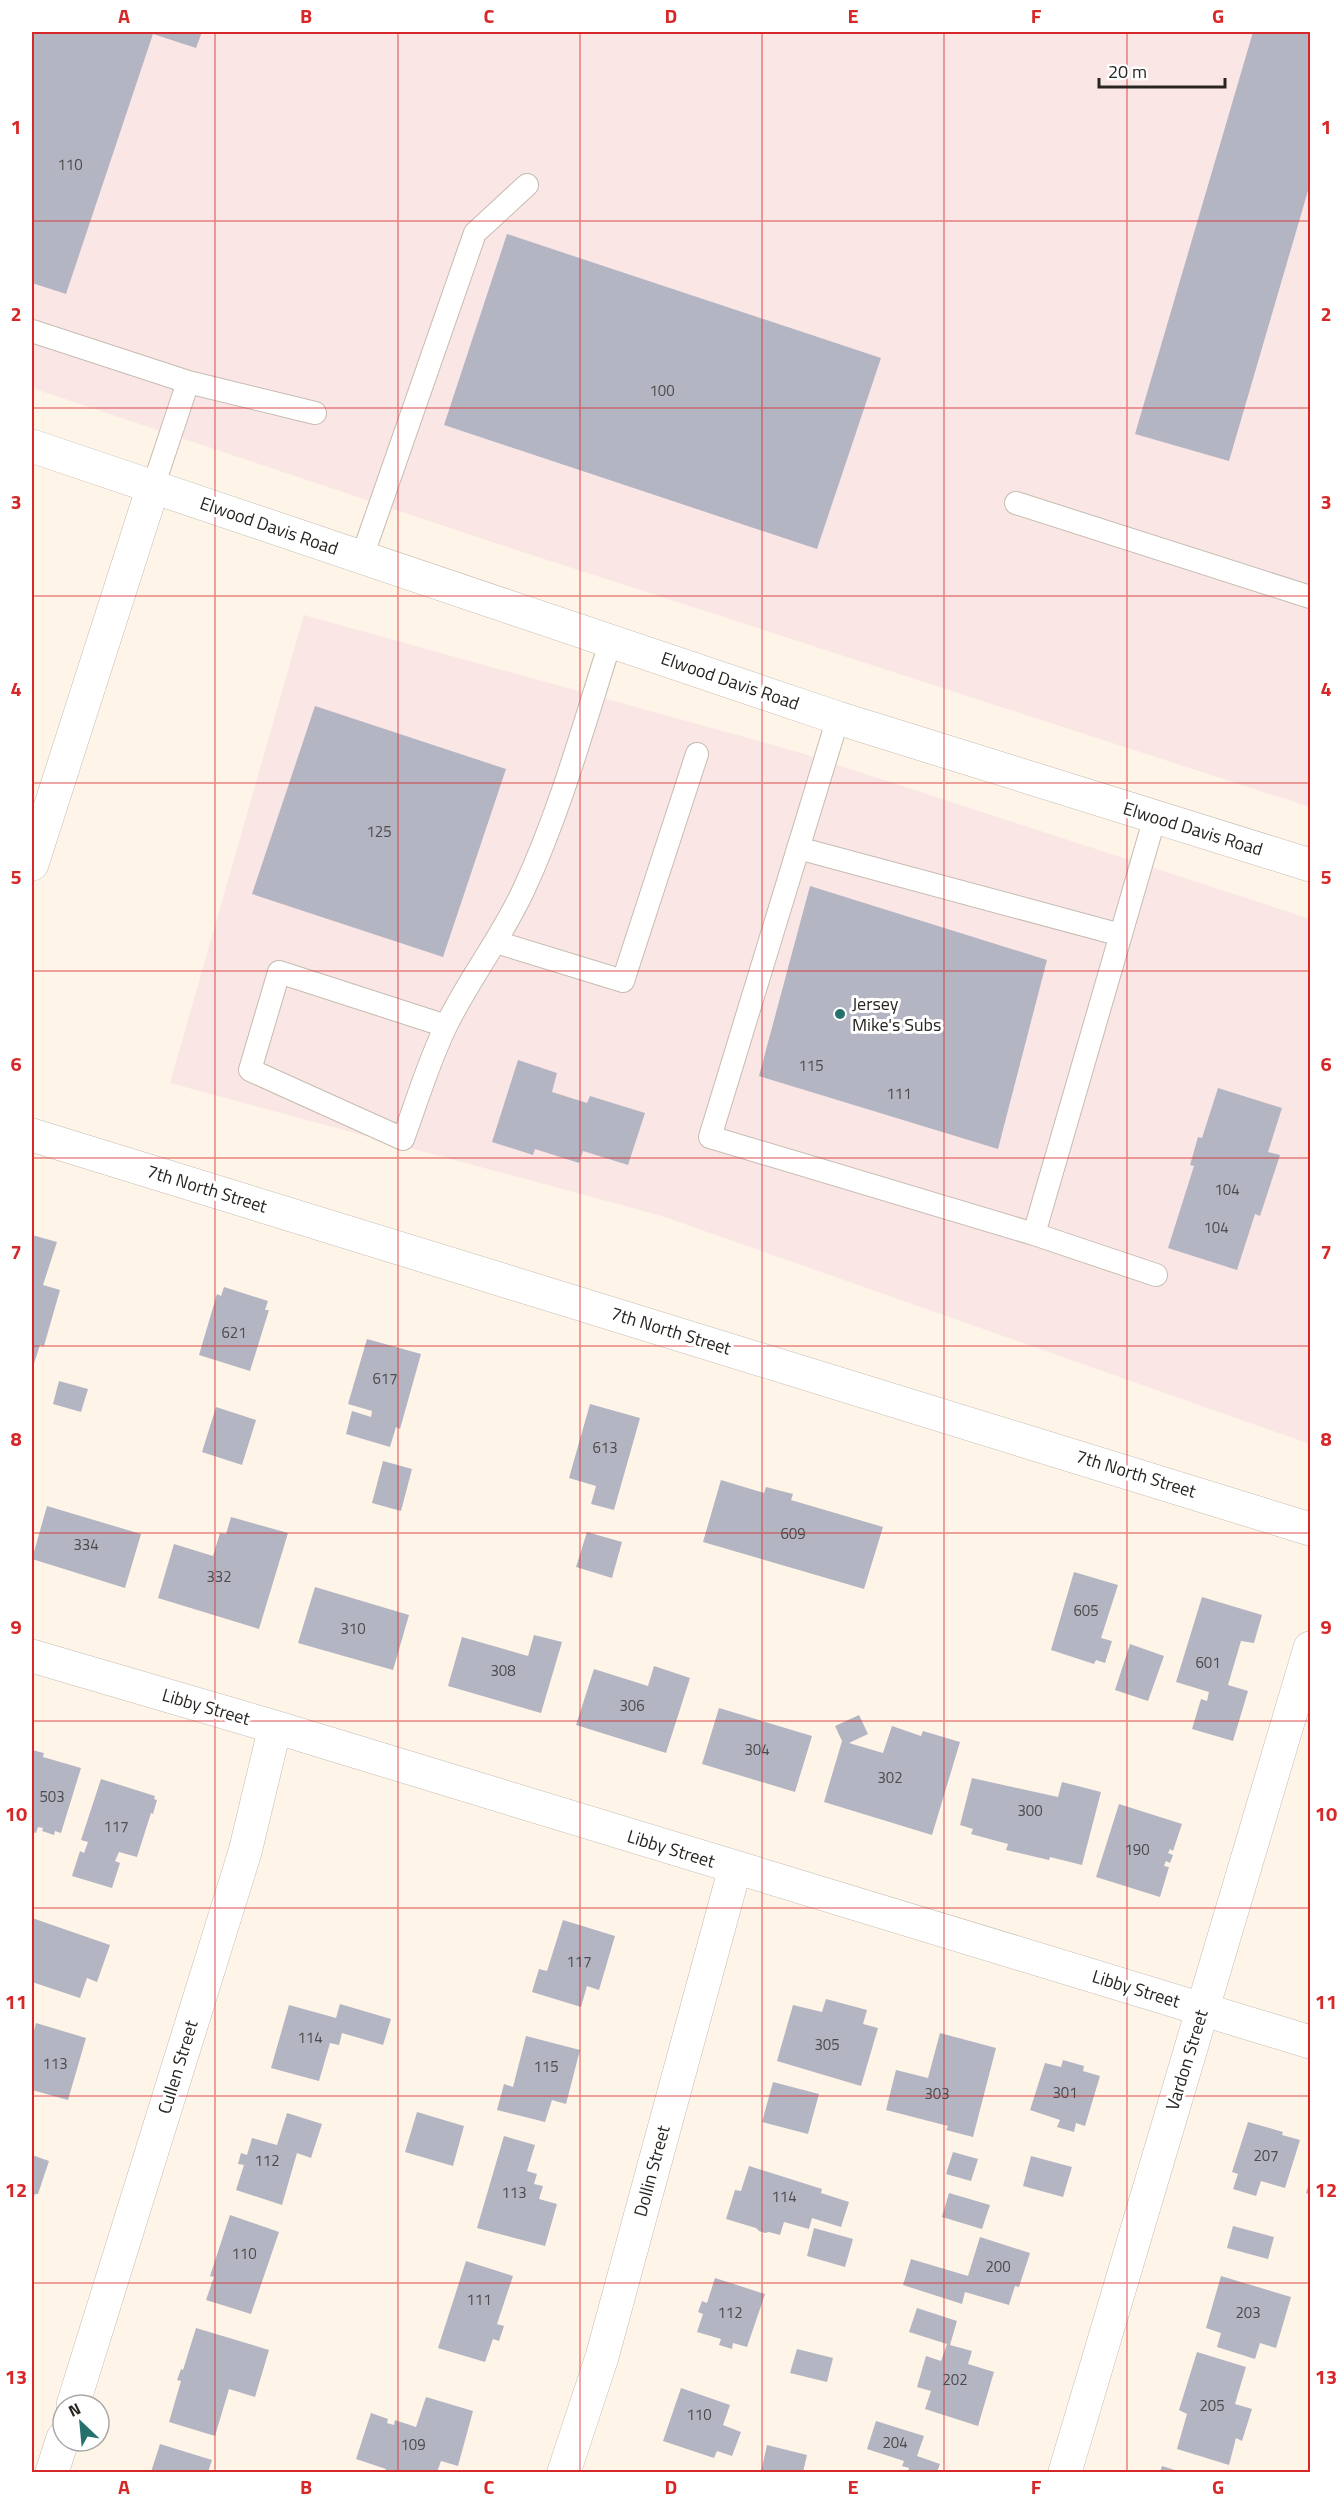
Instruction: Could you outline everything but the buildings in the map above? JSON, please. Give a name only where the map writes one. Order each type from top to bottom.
[{"type":"street","name":"Elwood Davis Road","points":[[32,446],[838,718],[1311,865]]},
{"type":"street","points":[[32,864],[153,487]]},
{"type":"street","name":"7th North Street","points":[[32,1135],[1311,1529]]},
{"type":"street","name":"Vardon Street","points":[[1065,2472],[1311,1648]]},
{"type":"street","name":"Libby Street","points":[[32,1656],[275,1727],[1311,2042]]},
{"type":"street","name":"Cullen Street","points":[[77,2393],[245,1851],[275,1727]]},
{"type":"street","name":"Dollin Street","points":[[564,2472],[602,2357],[735,1868]]},
{"type":"street","points":[[52,2472],[58,2453]]},
{"type":"lane","points":[[362,557],[475,233],[527,185]]},
{"type":"lane","points":[[32,331],[188,382],[315,413]]},
{"type":"lane","points":[[153,487],[188,382]]},
{"type":"lane","points":[[1016,503],[1311,597]]},
{"type":"lane","points":[[446,1026],[279,972],[250,1070],[403,1139],[446,1026],[475,972],[496,942],[523,890],[558,806],[611,640]]},
{"type":"lane","points":[[838,718],[710,1137],[1034,1234],[1156,1275]]},
{"type":"lane","points":[[496,942],[623,981],[697,754]]},
{"type":"lane","points":[[1034,1234],[1155,817]]},
{"type":"lane","points":[[798,848],[1121,935]]},
{"type":"shaded area","points":[[32,32],[1310,32],[1310,807],[486,540],[32,388]]},
{"type":"shaded area","points":[[304,615],[798,752],[1310,919],[1310,1444],[662,1216],[170,1083]]},
{"type":"place","name":"Jersey Mike's Subs","points":[[840,1014]]}]
